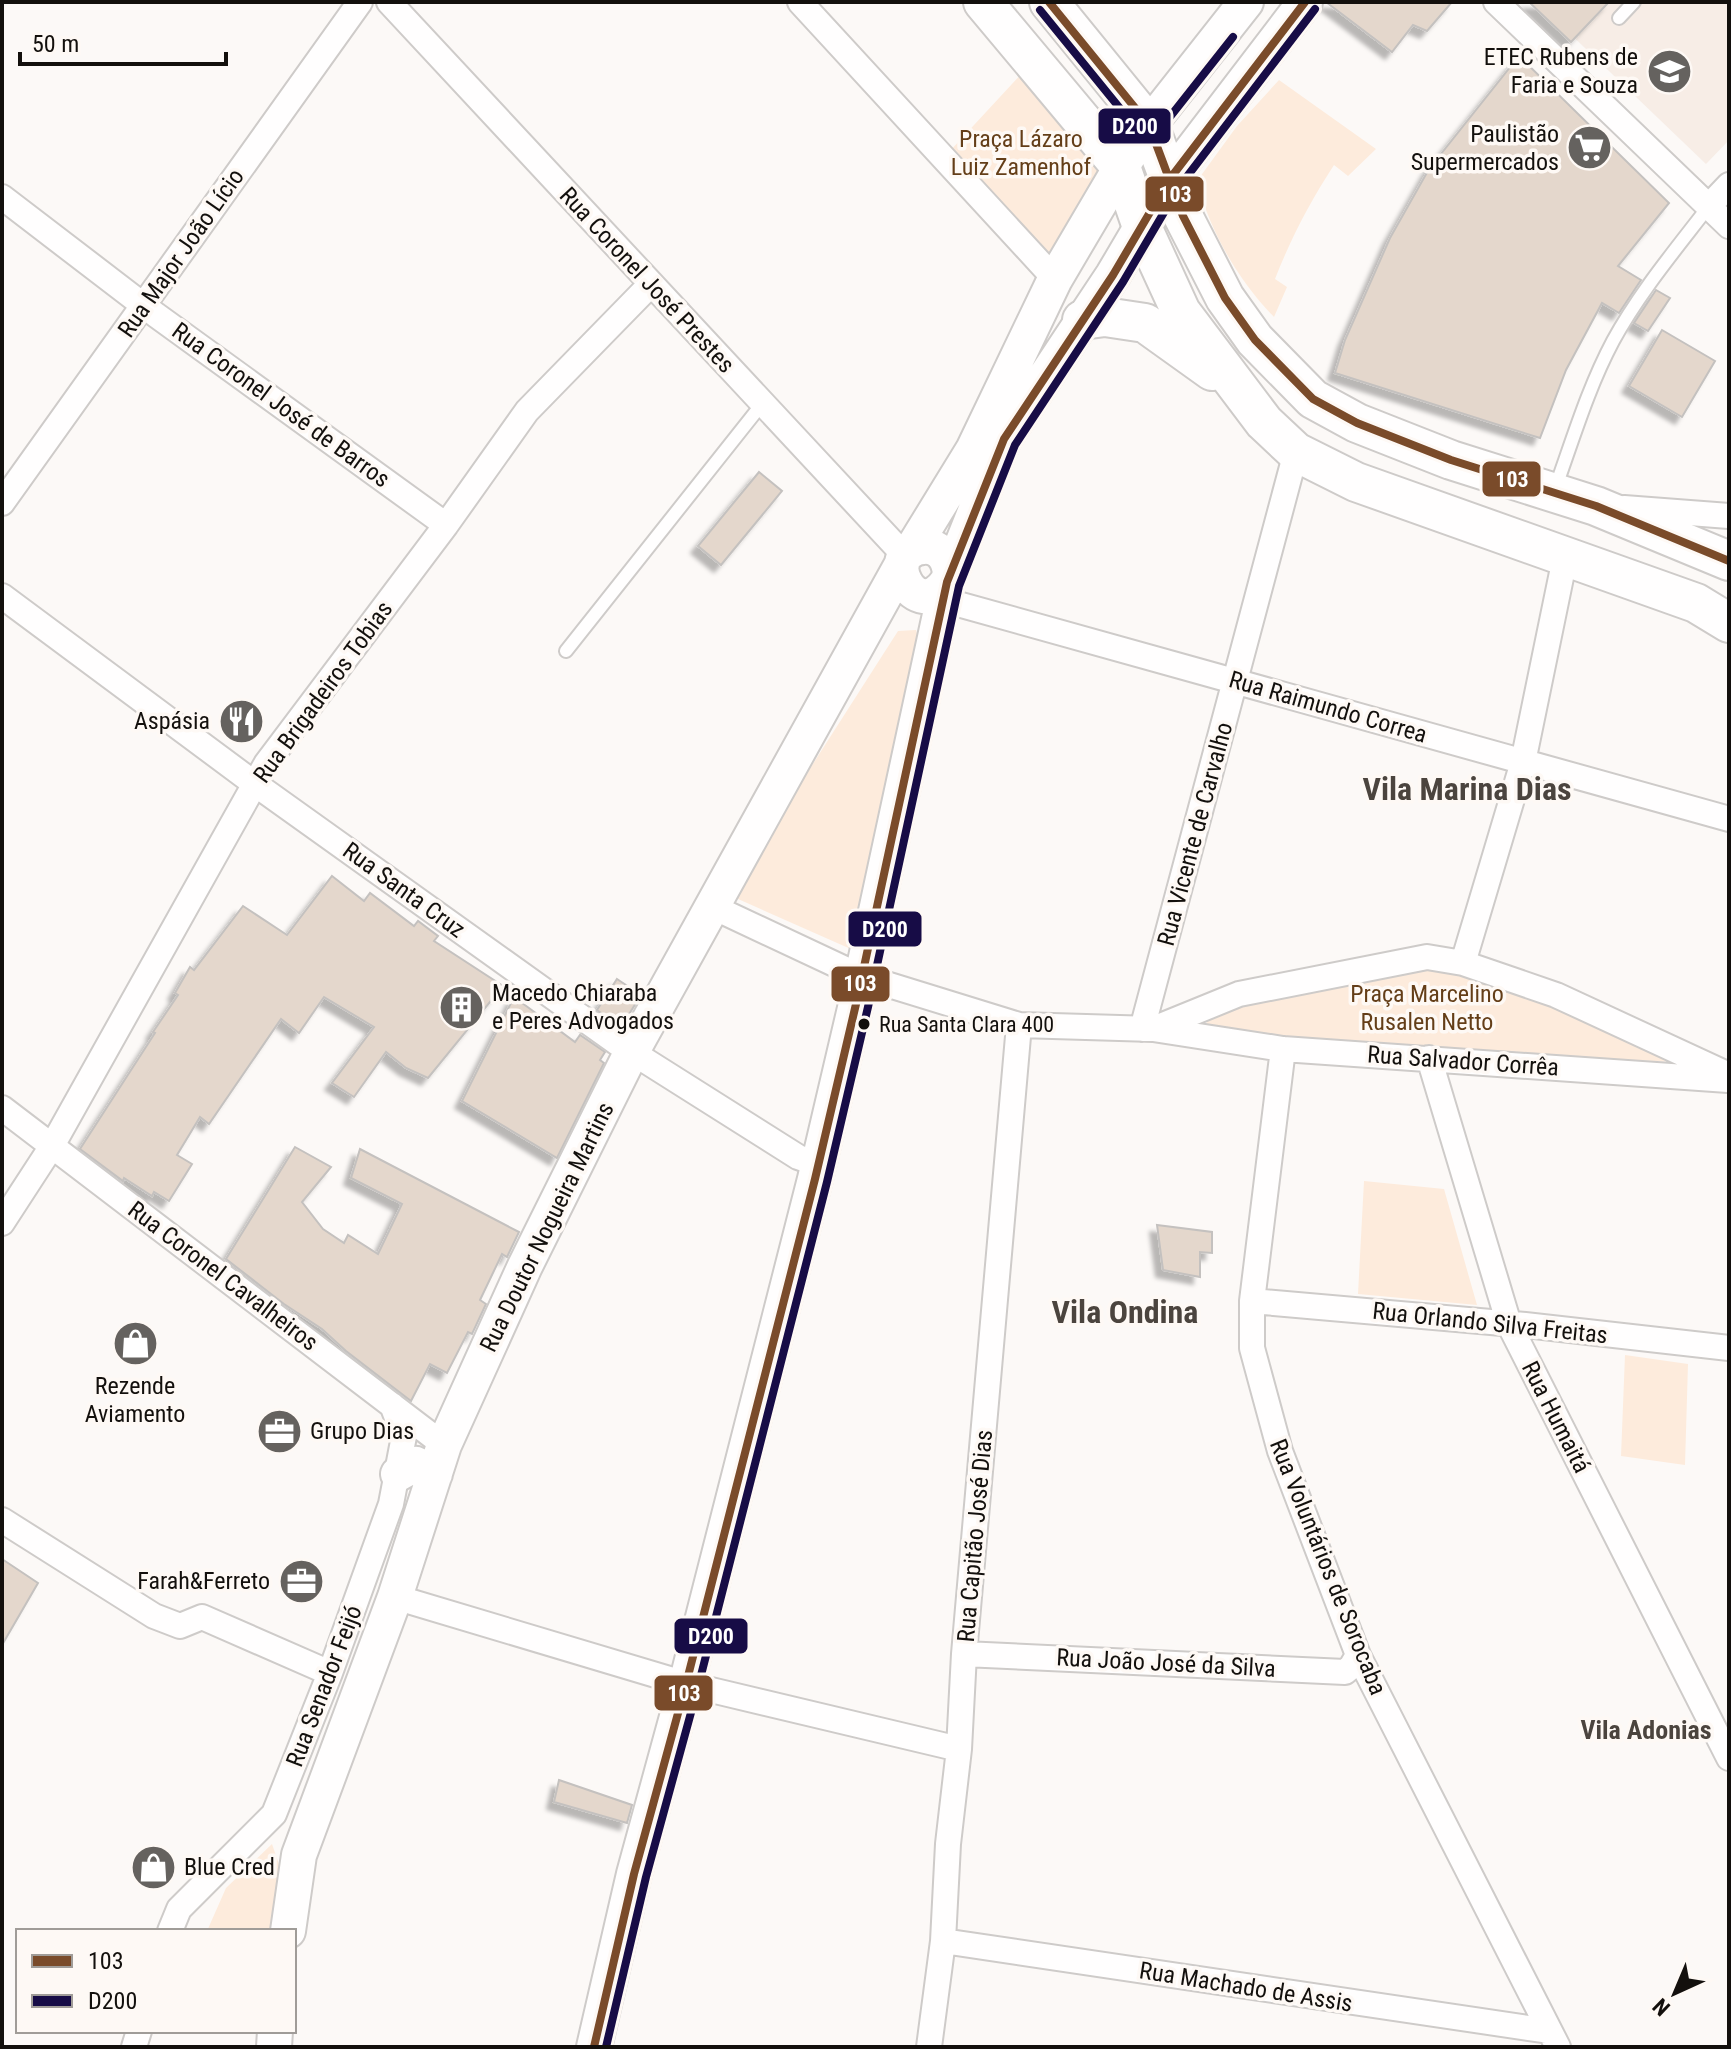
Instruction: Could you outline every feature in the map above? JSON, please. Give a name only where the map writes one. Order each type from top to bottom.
[{"type":"main road","points":[[983,2],[1121,167],[1142,227],[1181,312],[1234,386],[1264,422],[1296,452],[1356,482],[1696,603],[1729,623]]},
{"type":"main road","points":[[1049,2],[1149,125],[1183,216],[1225,298],[1255,340],[1313,399],[1357,423],[1451,460],[1596,506],[1729,561]]},
{"type":"main road","name":"Rua Doutor Nogueira Martins","points":[[288,1929],[299,1855],[395,1597],[440,1459],[525,1266],[631,1053],[906,557],[973,450],[1055,279],[1149,125],[1246,2]]},
{"type":"main road","points":[[594,2047],[634,1874],[686,1684],[818,1160],[862,969],[942,588],[1004,439],[1142,227],[1169,180],[1305,2]]},
{"type":"main road","points":[[1082,320],[1105,317],[1145,323],[1234,386]]},
{"type":"main road","points":[[906,557],[901,572],[907,587],[913,592],[942,588]]},
{"type":"main road","points":[[398,1474],[416,1464],[440,1459]]},
{"type":"street","name":"Rua Major João Lício","points":[[2,503],[360,2]]},
{"type":"street","name":"Rua Coronel José Prestes","points":[[389,2],[906,557]]},
{"type":"street","points":[[800,2],[1055,279]]},
{"type":"street","points":[[1496,2],[1729,226]]},
{"type":"street","points":[[1709,206],[1729,185]]},
{"type":"street","name":"Rua Coronel José de Barros","points":[[2,197],[144,306],[446,525]]},
{"type":"street","name":"Rua Brigadeiros Tobias","points":[[2,1223],[52,1146],[266,764],[446,525],[527,411],[651,284]]},
{"type":"street","name":"Rua Vicente de Carvalho","points":[[1148,1029],[1296,452]]},
{"type":"street","points":[[1596,506],[1729,516]]},
{"type":"street","points":[[1463,963],[1523,762],[1565,558]]},
{"type":"street","name":"Rua Raimundo Correa","points":[[942,588],[1236,681],[1729,819]]},
{"type":"street","name":"Rua Santa Cruz","points":[[2,596],[255,784],[631,1053],[798,1157],[812,1162],[818,1160]]},
{"type":"street","name":"Rua Salvador Corrêa","points":[[716,902],[859,964],[862,969],[1019,1025],[1148,1029],[1283,1049],[1729,1077]]},
{"type":"street","name":"Rua Salvador Corrêa","points":[[1148,1029],[1239,994],[1427,957],[1463,963],[1556,995],[1729,1077]]},
{"type":"street","points":[[1197,1036],[1200,1010]]},
{"type":"street","name":"Rua Capitão José Dias","points":[[929,2047],[943,1941],[948,1844],[959,1749],[964,1654],[1019,1025]]},
{"type":"street","name":"Rua Voluntários de Sorocaba","points":[[1283,1049],[1252,1301],[1252,1348],[1280,1451],[1358,1655],[1554,2039]]},
{"type":"street","name":"Rua Humaitá","points":[[1429,1058],[1509,1324],[1729,1758]]},
{"type":"street","name":"Rua Coronel Cavalheiros","points":[[2,1108],[392,1405],[440,1459]]},
{"type":"street","name":"Rua Orlando Silva Freitas","points":[[1252,1301],[1729,1348]]},
{"type":"street","name":"Rua Senador Feijó","points":[[171,1929],[179,1909],[274,1814],[330,1673],[391,1504],[404,1436],[392,1405]]},
{"type":"street","points":[[2,1520],[154,1616],[180,1626],[202,1617],[330,1673]]},
{"type":"street","points":[[395,1597],[686,1684],[959,1749]]},
{"type":"street","name":"Rua João José da Silva","points":[[964,1654],[1345,1672],[1358,1655]]},
{"type":"street","name":"Rua Machado de Assis","points":[[943,1941],[1554,2039]]},
{"type":"lane","points":[[1619,18],[1634,2]]},
{"type":"lane","points":[[1554,493],[1586,398],[1614,340],[1709,206]]},
{"type":"lane","points":[[566,651],[762,404]]},
{"type":"shaded area","name":"ETEC Rubens de Faria e Souza","points":[[1537,2],[1729,2],[1729,140],[1706,164]]},
{"type":"green space","name":"Praça Lázaro Luiz Zamenhof","points":[[1024,71],[1104,171],[1051,252],[1041,251],[949,152]]},
{"type":"green space","points":[[1279,80],[1376,149],[1348,176],[1334,165],[1325,179],[1294,235],[1275,279],[1287,287],[1274,317],[1227,254],[1209,219],[1197,181],[1237,126]]},
{"type":"green space","points":[[916,630],[921,648],[853,950],[729,895],[898,631]]},
{"type":"green space","name":"Praça Marcelino Rusalen Netto","points":[[1427,964],[1560,1004],[1673,1062],[1427,1050],[1205,1029],[1209,1014],[1256,998]]},
{"type":"green space","points":[[1364,1181],[1444,1189],[1477,1305],[1358,1294]]},
{"type":"green space","points":[[1625,1355],[1688,1364],[1685,1465],[1621,1456]]},
{"type":"green space","points":[[272,1844],[282,1873],[275,1929],[208,1929],[226,1888]]},
{"type":"building","points":[[1326,2],[1452,2],[1427,31],[1413,25],[1392,52]]},
{"type":"building","points":[[1529,2],[1609,2],[1571,42]]},
{"type":"building","points":[[1519,56],[1669,203],[1618,266],[1641,280],[1619,313],[1602,303],[1566,370],[1540,438],[1335,373],[1345,340],[1390,238],[1429,169]]},
{"type":"building","points":[[1656,290],[1670,298],[1648,331],[1634,323]]},
{"type":"building","points":[[1662,330],[1715,361],[1682,417],[1629,386]]},
{"type":"building","points":[[759,472],[782,491],[721,565],[698,546]]},
{"type":"building","points":[[332,876],[364,901],[370,893],[414,926],[418,921],[438,936],[434,941],[503,986],[428,1078],[406,1068],[386,1052],[354,1097],[332,1083],[374,1027],[324,997],[299,1033],[281,1019],[209,1124],[200,1117],[177,1155],[192,1164],[169,1201],[154,1192],[152,1196],[124,1178],[123,1181],[80,1149],[178,995],[175,993],[190,967],[194,970],[243,906],[287,935]]},
{"type":"building","points":[[617,979],[641,995],[621,1027],[597,1010]]},
{"type":"building","points":[[514,997],[575,1042],[580,1035],[605,1052],[600,1060],[604,1063],[557,1158],[462,1101]]},
{"type":"building","points":[[295,1147],[331,1167],[302,1202],[323,1229],[344,1243],[348,1235],[378,1254],[402,1204],[351,1178],[360,1149],[519,1232],[507,1257],[502,1254],[480,1300],[486,1304],[472,1334],[468,1332],[447,1373],[430,1364],[411,1401],[322,1329],[226,1259]]},
{"type":"building","points":[[1157,1225],[1212,1232],[1212,1253],[1200,1252],[1200,1277],[1163,1270]]},
{"type":"building","points":[[2,1559],[38,1583],[2,1645]]},
{"type":"building","points":[[559,1780],[632,1805],[627,1823],[554,1802]]},
{"type":"transit line","name":"103","points":[[1049,2],[1149,125],[1183,216],[1225,298],[1255,340],[1313,399],[1357,423],[1451,460],[1596,506],[1729,561]]},
{"type":"transit line","name":"103","points":[[594,2047],[634,1874],[686,1684],[815,1179],[947,582],[1004,439],[1113,275],[1169,180],[1305,2]]},
{"type":"transit line","name":"D200","points":[[606,2047],[646,1877],[698,1687],[827,1182],[959,586],[1015,445],[1123,282],[1179,187],[1315,9]]},
{"type":"transit line","name":"D200","points":[[1040,10],[1140,133],[1147,137],[1158,132],[1233,37]]},
{"type":"place","name":"ETEC Rubens de Faria e Souza","points":[[1669,71]]},
{"type":"place","name":"Paulistão Supermercados","points":[[1590,148]]},
{"type":"place","name":"Aspásia","points":[[241,721]]},
{"type":"place","name":"Macedo Chiaraba e Peres Advogados","points":[[461,1007]]},
{"type":"place","name":"Rua Santa Clara 400","points":[[864,1024]]},
{"type":"place","name":"Rezende Aviamento","points":[[135,1344]]},
{"type":"place","name":"Grupo Dias","points":[[279,1431]]},
{"type":"place","name":"Farah&Ferreto","points":[[301,1581]]},
{"type":"place","name":"Blue Cred","points":[[153,1867]]},
{"type":"district","name":"Vila Marina Dias","points":[[1467,789]]},
{"type":"district","name":"Vila Ondina","points":[[1125,1312]]},
{"type":"district","name":"Vila Adonias","points":[[1646,1730]]}]
